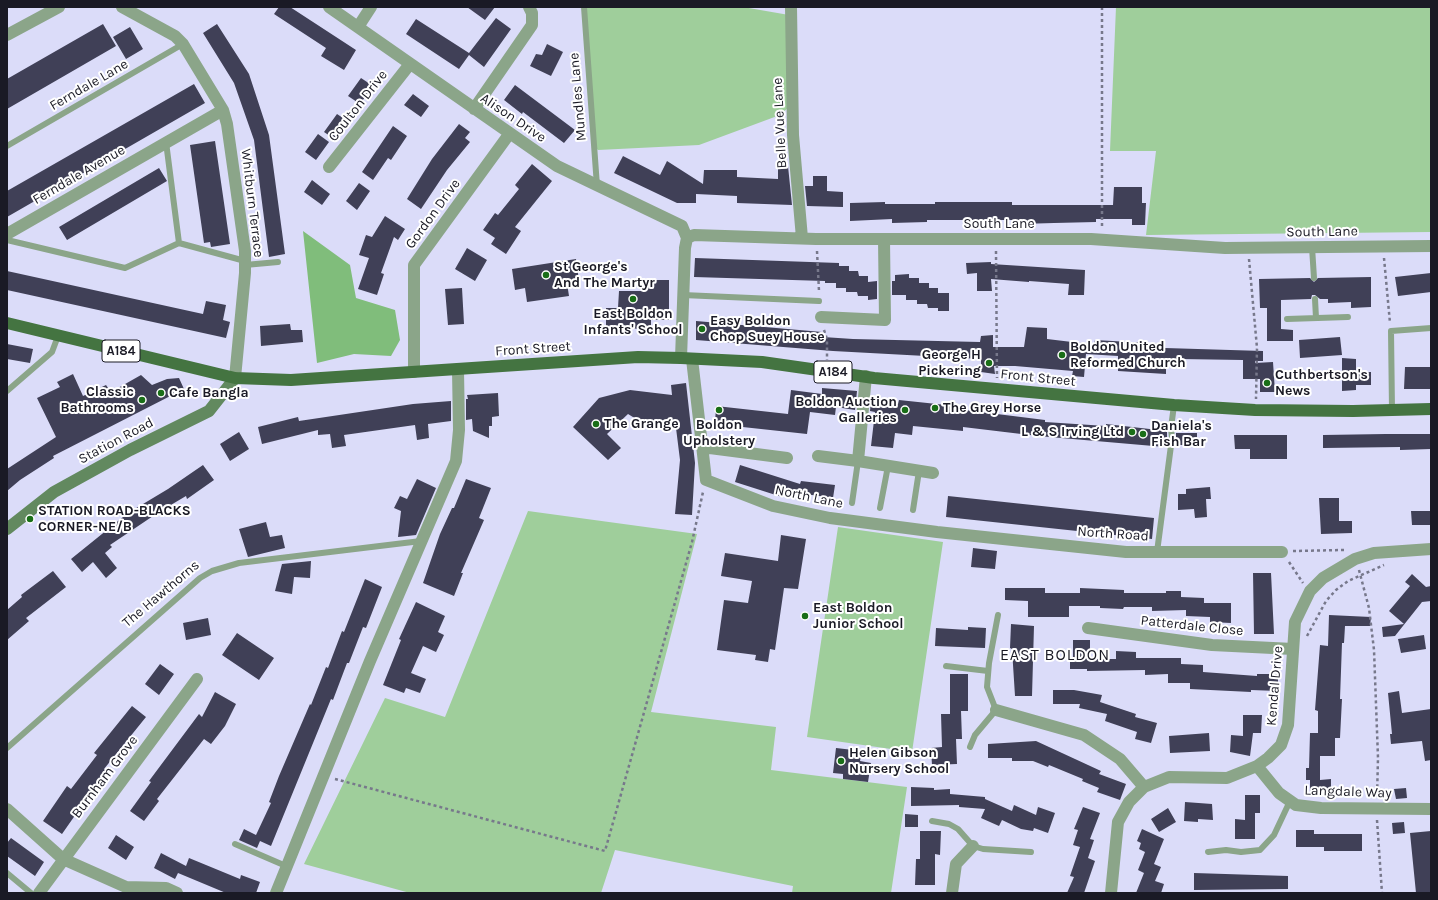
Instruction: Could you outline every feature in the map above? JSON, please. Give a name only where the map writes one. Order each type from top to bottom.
[{"type":"main road","name":"A184","points":[[7,323],[235,378]]},
{"type":"main road","name":"Front Street","points":[[235,378],[291,380],[638,357],[687,358],[762,362],[866,376],[1174,405],[1255,410],[1431,409]]},
{"type":"main road","name":"Station Road","points":[[7,528],[54,492],[130,450],[209,412],[235,378]]},
{"type":"street","points":[[7,35],[59,7]]},
{"type":"street","points":[[122,7],[175,36],[184,44]]},
{"type":"street","name":"Alison Drive","points":[[329,7],[557,166],[682,226],[687,238]]},
{"type":"street","points":[[358,27],[372,7]]},
{"type":"street","points":[[474,109],[532,25],[532,13],[529,7]]},
{"type":"street","name":"Belle Vue Lane","points":[[791,7],[793,135],[802,238]]},
{"type":"street","name":"Whitburn Terrace","points":[[184,44],[223,110],[227,124],[245,263],[235,378]]},
{"type":"street","name":"Coulton Drive","points":[[330,167],[410,64]]},
{"type":"street","name":"Ferndale Avenue","points":[[7,234],[223,110]]},
{"type":"street","name":"Gordon Drive","points":[[414,372],[414,264],[510,133]]},
{"type":"street","name":"South Lane","points":[[687,238],[694,235],[802,238],[1102,240],[1225,248],[1431,246]]},
{"type":"street","points":[[687,238],[684,248],[683,295],[687,358],[706,480]]},
{"type":"street","points":[[821,317],[885,320],[884,239]]},
{"type":"street","points":[[276,893],[323,776],[456,461],[459,430],[458,370]]},
{"type":"street","points":[[858,461],[866,376]]},
{"type":"street","points":[[702,447],[787,458]]},
{"type":"street","points":[[818,456],[933,473]]},
{"type":"street","name":"North Lane","points":[[706,480],[773,506],[830,518],[943,533]]},
{"type":"street","name":"North Road","points":[[943,533],[1126,552],[1282,552]]},
{"type":"street","points":[[1355,559],[1374,553],[1431,548]]},
{"type":"street","name":"Kendal Drive","points":[[1111,893],[1118,822],[1129,802],[1144,787],[1169,777],[1227,778],[1257,766],[1268,758],[1281,745],[1288,725],[1295,622],[1310,591],[1323,578],[1355,559]]},
{"type":"street","name":"Patterdale Close","points":[[1088,628],[1212,645],[1293,649]]},
{"type":"street","name":"Burnham Grove","points":[[38,893],[196,679]]},
{"type":"street","points":[[996,710],[1084,735],[1120,759],[1144,787]]},
{"type":"street","name":"Langdale Way","points":[[1257,766],[1279,793],[1296,805],[1321,808],[1431,809]]},
{"type":"street","points":[[7,809],[62,859],[126,887],[166,888],[177,893]]},
{"type":"street","points":[[952,893],[956,864],[973,846]]},
{"type":"lane","name":"Mundles Lane","points":[[584,7],[597,186]]},
{"type":"lane","name":"Ferndale Lane","points":[[7,146],[184,44]]},
{"type":"lane","points":[[166,142],[179,243]]},
{"type":"lane","points":[[7,240],[126,268],[179,243],[245,263],[278,262]]},
{"type":"lane","points":[[1312,247],[1314,278]]},
{"type":"lane","points":[[683,295],[819,301]]},
{"type":"lane","points":[[1315,299],[1316,318]]},
{"type":"lane","points":[[1287,320],[1348,317]]},
{"type":"lane","points":[[1392,410],[1391,331],[1431,328]]},
{"type":"lane","points":[[7,391],[52,352],[58,336]]},
{"type":"lane","points":[[1157,552],[1172,438],[1171,428],[1174,405]]},
{"type":"lane","points":[[852,503],[858,461]]},
{"type":"lane","points":[[880,508],[888,466]]},
{"type":"lane","points":[[912,510],[919,471]]},
{"type":"lane","name":"The Hawthorns","points":[[7,748],[188,588],[212,571],[239,562],[421,541]]},
{"type":"lane","points":[[970,747],[975,735],[996,710],[987,687],[988,671],[998,614]]},
{"type":"lane","points":[[946,666],[988,671]]},
{"type":"lane","points":[[1208,852],[1226,850],[1241,852],[1260,850],[1274,835],[1290,801]]},
{"type":"lane","points":[[932,821],[949,824],[958,829],[973,846],[983,849],[1031,852]]},
{"type":"lane","points":[[235,844],[286,866]]},
{"type":"lane","points":[[7,873],[31,893]]},
{"type":"path","points":[[1102,7],[1102,240]]},
{"type":"path","points":[[996,239],[997,389]]},
{"type":"path","points":[[1383,246],[1391,331]]},
{"type":"path","points":[[1248,248],[1257,348],[1255,410]]},
{"type":"path","points":[[323,776],[605,851],[692,542],[706,480]]},
{"type":"path","points":[[1282,552],[1346,550],[1350,552],[1355,559],[1361,575],[1369,608],[1374,650],[1378,758],[1376,808],[1382,893]]},
{"type":"path","points":[[1282,552],[1310,591]]},
{"type":"path","points":[[1306,639],[1326,601],[1348,581],[1388,564]]},
{"type":"green space","points":[[586,7],[743,7],[789,15],[788,108],[780,115],[699,145],[598,150],[595,147]]},
{"type":"green space","points":[[1116,7],[1431,7],[1431,232],[1146,235],[1156,151],[1110,151]]},
{"type":"green space","points":[[303,231],[350,265],[356,298],[395,310],[400,340],[391,356],[354,354],[317,363]]},
{"type":"green space","points":[[528,511],[697,534],[651,712],[776,727],[771,770],[907,787],[891,893],[792,893],[793,886],[615,850],[601,893],[410,893],[304,864],[385,698],[445,717]]},
{"type":"green space","points":[[838,527],[943,542],[912,752],[807,737]]},
{"type":"building","points":[[279,7],[290,7],[356,50],[344,70],[321,56],[326,48],[274,14]]},
{"type":"building","points":[[467,7],[495,7],[485,20]]},
{"type":"building","points":[[496,18],[511,29],[484,67],[469,55],[459,69],[406,34],[416,19],[469,53]]},
{"type":"building","points":[[103,24],[116,46],[7,109],[7,79]]},
{"type":"building","points":[[217,24],[249,74],[269,135],[285,254],[269,257],[254,140],[234,83],[203,33]]},
{"type":"building","points":[[130,27],[143,49],[126,59],[113,37]]},
{"type":"building","points":[[547,44],[563,52],[551,76],[530,66],[536,54],[542,55]]},
{"type":"building","points":[[361,78],[373,86],[360,104],[348,96]]},
{"type":"building","points":[[194,84],[205,103],[7,217],[7,191]]},
{"type":"building","points":[[515,85],[575,130],[564,143],[523,112],[522,114],[504,100]]},
{"type":"building","points":[[413,94],[429,106],[421,117],[404,105]]},
{"type":"building","points":[[337,114],[349,122],[336,140],[324,132]]},
{"type":"building","points":[[459,124],[470,132],[465,138],[470,142],[447,170],[421,209],[407,199],[432,159]]},
{"type":"building","points":[[393,126],[407,136],[391,160],[388,158],[373,180],[362,172]]},
{"type":"building","points":[[318,134],[329,142],[316,160],[305,152]]},
{"type":"building","points":[[215,141],[230,244],[211,247],[210,242],[204,243],[190,145]]},
{"type":"building","points":[[623,156],[660,175],[667,161],[703,184],[704,170],[737,170],[737,177],[778,179],[778,166],[788,166],[792,205],[737,203],[737,196],[696,194],[696,203],[677,203],[614,173]]},
{"type":"building","points":[[532,164],[552,181],[515,227],[521,231],[506,254],[491,244],[495,238],[483,230],[495,213],[498,215],[519,189],[515,185]]},
{"type":"building","points":[[159,168],[167,181],[67,240],[59,227]]},
{"type":"building","points":[[813,176],[827,176],[827,191],[843,192],[843,207],[807,206],[805,186],[813,186]]},
{"type":"building","points":[[312,180],[330,194],[322,205],[304,192]]},
{"type":"building","points":[[359,183],[370,191],[357,210],[346,201]]},
{"type":"building","points":[[1114,187],[1142,187],[1142,203],[1146,203],[1145,225],[1132,225],[1132,219],[1096,219],[1096,222],[1020,224],[1020,220],[927,220],[927,222],[892,223],[892,219],[850,221],[850,203],[885,202],[885,204],[935,204],[935,202],[1012,202],[1012,205],[1113,205]]},
{"type":"building","points":[[385,216],[405,229],[398,240],[394,237],[381,273],[384,274],[377,295],[358,289],[369,258],[359,255],[366,235],[372,237]]},
{"type":"building","points":[[467,248],[487,260],[475,281],[455,269]]},
{"type":"building","points":[[695,258],[839,263],[839,266],[849,266],[849,271],[858,271],[859,276],[868,276],[868,282],[877,281],[877,299],[868,300],[868,296],[858,296],[857,292],[846,292],[846,288],[836,288],[836,283],[825,283],[825,281],[694,277]]},
{"type":"building","name":"St George's And The Martyr","points":[[576,259],[579,281],[567,283],[569,296],[527,302],[525,288],[515,290],[512,269]]},
{"type":"building","points":[[991,262],[991,264],[1085,270],[1084,295],[1068,295],[1069,284],[991,279],[992,291],[977,291],[977,273],[967,274],[966,263]]},
{"type":"building","points":[[7,271],[203,314],[206,301],[226,305],[223,320],[230,322],[226,338],[7,290]]},
{"type":"building","points":[[1431,273],[1431,292],[1398,296],[1395,277]]},
{"type":"building","points":[[909,274],[909,278],[919,278],[919,283],[929,283],[929,288],[938,288],[938,293],[949,293],[949,311],[938,311],[938,308],[928,308],[927,304],[917,304],[917,300],[906,300],[906,295],[892,295],[892,281],[895,281],[895,275]]},
{"type":"building","points":[[1371,277],[1371,307],[1351,308],[1351,302],[1328,303],[1328,299],[1320,299],[1315,295],[1312,295],[1311,299],[1281,300],[1281,329],[1293,330],[1293,341],[1267,341],[1267,308],[1260,308],[1259,279],[1310,278],[1314,282],[1318,278]]},
{"type":"building","points":[[645,280],[669,280],[669,320],[651,320],[651,329],[606,328],[606,308],[618,308],[619,291],[645,291]]},
{"type":"building","points":[[462,288],[464,324],[448,325],[445,289]]},
{"type":"building","points":[[696,321],[822,332],[823,337],[853,339],[980,342],[981,336],[993,335],[993,347],[1024,347],[1027,327],[1047,328],[1047,339],[1072,342],[1094,344],[1095,340],[1165,344],[1165,348],[1263,351],[1263,361],[1255,361],[1255,363],[1273,362],[1275,392],[1260,392],[1260,379],[1243,379],[1243,360],[1180,359],[1181,366],[1166,364],[1166,374],[1118,371],[1118,356],[1086,354],[1084,377],[1072,376],[1073,371],[1015,366],[994,366],[995,374],[981,372],[981,359],[833,351],[696,340]]},
{"type":"building","points":[[290,324],[291,330],[302,330],[303,342],[261,346],[260,326]]},
{"type":"building","points":[[1340,337],[1342,355],[1300,358],[1299,340]]},
{"type":"building","points":[[7,344],[33,349],[30,363],[7,359]]},
{"type":"building","points":[[1342,358],[1356,359],[1356,372],[1371,372],[1371,385],[1356,385],[1356,390],[1342,391]]},
{"type":"building","points":[[1405,367],[1431,367],[1431,389],[1404,389]]},
{"type":"building","points":[[73,374],[83,396],[106,385],[111,392],[141,375],[152,385],[167,379],[179,378],[184,389],[53,456],[54,458],[20,480],[7,491],[7,469],[56,437],[37,398],[60,387],[57,382]]},
{"type":"building","points":[[686,383],[695,463],[692,515],[675,514],[680,460],[675,420],[641,422],[628,414],[607,434],[621,448],[608,460],[573,427],[599,398],[630,390],[672,395],[671,385]]},
{"type":"building","points":[[822,388],[857,391],[855,410],[836,407],[835,415],[810,412],[807,434],[715,424],[716,406],[788,414],[791,390],[822,394]]},
{"type":"building","points":[[498,393],[499,416],[492,417],[492,426],[489,426],[489,438],[473,431],[472,419],[466,420],[466,399],[468,399],[467,395]]},
{"type":"building","points":[[899,400],[965,407],[965,410],[1045,420],[1045,422],[1106,426],[1106,424],[1167,431],[1167,445],[1165,447],[1038,436],[963,427],[963,431],[913,426],[912,435],[895,433],[893,448],[871,446],[875,412],[870,411],[871,401],[898,404]]},
{"type":"building","points":[[451,401],[451,421],[428,424],[429,438],[417,440],[415,425],[344,435],[346,446],[332,448],[330,434],[318,435],[318,430],[262,444],[258,427],[298,417],[299,421],[413,404]]},
{"type":"building","points":[[239,432],[249,449],[230,461],[220,444]]},
{"type":"building","points":[[1176,433],[1197,433],[1197,445],[1176,445]]},
{"type":"building","points":[[1431,434],[1431,449],[1400,450],[1400,447],[1323,448],[1323,435]]},
{"type":"building","points":[[1234,435],[1287,435],[1287,459],[1250,459],[1250,449],[1235,449]]},
{"type":"building","points":[[203,465],[214,480],[187,499],[186,496],[159,512],[110,545],[112,547],[105,553],[117,568],[106,578],[93,562],[82,572],[71,559],[128,513],[168,489]]},
{"type":"building","points":[[740,465],[800,484],[801,481],[835,485],[833,498],[784,491],[782,497],[735,482]]},
{"type":"building","points":[[417,479],[436,488],[416,535],[398,537],[401,511],[394,508],[400,496],[407,499]]},
{"type":"building","points":[[466,479],[491,488],[479,518],[484,520],[461,573],[463,573],[454,596],[423,583],[440,534],[452,508],[454,508]]},
{"type":"building","points":[[1210,487],[1211,499],[1206,499],[1207,517],[1195,518],[1194,509],[1178,510],[1178,494],[1186,494],[1186,489]]},
{"type":"building","points":[[948,496],[1154,518],[1152,539],[946,517]]},
{"type":"building","points":[[1319,498],[1339,498],[1339,521],[1352,521],[1352,533],[1321,534]]},
{"type":"building","points":[[1411,511],[1430,511],[1430,525],[1412,525]]},
{"type":"building","points":[[266,522],[270,537],[282,535],[285,548],[248,557],[239,529]]},
{"type":"building","points":[[781,535],[806,539],[798,589],[784,588],[775,650],[770,649],[768,662],[755,660],[756,655],[717,650],[724,600],[748,603],[752,581],[721,576],[725,553],[778,561]]},
{"type":"building","points":[[973,548],[997,551],[995,569],[971,567]]},
{"type":"building","points":[[311,561],[310,578],[294,577],[292,594],[275,591],[282,564]]},
{"type":"building","points":[[53,571],[66,587],[26,618],[29,621],[7,640],[7,610],[22,597],[21,595]]},
{"type":"building","points":[[1253,573],[1271,573],[1274,634],[1254,634]]},
{"type":"building","points":[[1412,574],[1426,587],[1431,586],[1431,601],[1422,602],[1395,636],[1383,637],[1382,627],[1404,624],[1389,611],[1410,586],[1405,582]]},
{"type":"building","points":[[365,579],[382,587],[366,628],[363,627],[333,700],[331,699],[271,846],[260,841],[257,848],[239,840],[244,829],[256,835],[271,803],[269,802],[279,776],[310,704],[311,705],[326,667],[328,668],[342,631],[344,632]]},
{"type":"building","points":[[1005,588],[1045,588],[1045,593],[1080,593],[1080,588],[1124,590],[1124,593],[1166,593],[1166,591],[1181,591],[1181,597],[1204,598],[1204,603],[1231,603],[1231,623],[1210,622],[1210,617],[1186,616],[1186,610],[1152,611],[1152,607],[1124,607],[1123,609],[1100,608],[1100,606],[1069,606],[1069,617],[1028,617],[1028,601],[1005,600]]},
{"type":"building","points":[[416,602],[445,616],[438,632],[444,635],[436,652],[423,646],[411,673],[426,679],[420,693],[406,688],[404,693],[383,685],[401,640],[399,639]]},
{"type":"building","points":[[1329,615],[1371,617],[1370,626],[1345,626],[1344,643],[1342,643],[1340,738],[1335,738],[1335,756],[1320,756],[1320,780],[1331,779],[1331,790],[1310,791],[1310,780],[1306,780],[1306,768],[1309,768],[1310,733],[1318,733],[1318,711],[1315,710],[1320,645],[1328,646]]},
{"type":"building","points":[[208,618],[211,635],[186,640],[183,623]]},
{"type":"building","points":[[1011,624],[1034,626],[1032,696],[1015,696],[1012,649],[1010,648]]},
{"type":"building","points":[[968,627],[986,628],[985,648],[935,646],[936,628],[968,630]]},
{"type":"building","points":[[237,633],[274,658],[259,680],[222,655]]},
{"type":"building","points":[[1424,635],[1426,649],[1401,653],[1398,639]]},
{"type":"building","points":[[1073,640],[1090,640],[1090,659],[1116,659],[1116,651],[1136,652],[1136,658],[1181,658],[1181,664],[1203,665],[1203,672],[1257,676],[1257,674],[1278,674],[1278,691],[1251,690],[1251,692],[1190,689],[1190,683],[1168,683],[1168,674],[1145,675],[1145,670],[1087,671],[1087,669],[1070,669],[1070,660],[1073,659]]},
{"type":"building","points":[[160,664],[174,674],[159,695],[145,684]]},
{"type":"building","points":[[950,674],[968,674],[968,711],[961,711],[962,739],[956,739],[957,764],[932,765],[931,748],[942,747],[941,714],[950,714]]},
{"type":"building","points":[[1053,690],[1074,690],[1102,695],[1100,702],[1136,714],[1135,717],[1157,723],[1151,743],[1135,739],[1137,732],[1105,721],[1107,714],[1079,708],[1080,704],[1053,704]]},
{"type":"building","points":[[1399,691],[1402,713],[1431,709],[1431,760],[1425,761],[1422,741],[1391,744],[1390,734],[1392,734],[1388,693]]},
{"type":"building","points":[[215,692],[236,704],[225,726],[211,744],[204,739],[157,799],[159,801],[144,821],[130,811],[151,782],[149,781],[199,714],[202,717]]},
{"type":"building","points":[[132,706],[146,717],[104,769],[106,771],[62,834],[43,821],[67,786],[71,789],[97,755],[94,753]]},
{"type":"building","points":[[1243,715],[1262,715],[1261,733],[1253,733],[1250,756],[1230,752],[1231,735],[1243,736]]},
{"type":"building","points":[[1209,733],[1210,751],[1170,753],[1169,736]]},
{"type":"building","points":[[1036,741],[1101,771],[1099,774],[1126,784],[1120,800],[1097,792],[1099,788],[1082,781],[1083,779],[1049,765],[1048,767],[1033,761],[1012,761],[1012,758],[988,758],[988,744]]},
{"type":"building","points":[[836,748],[862,751],[860,761],[871,763],[868,782],[843,779],[843,774],[833,773]]},
{"type":"building","points":[[911,787],[934,788],[934,790],[950,789],[950,794],[985,797],[985,799],[1012,811],[1014,805],[1036,815],[1038,807],[1055,813],[1048,833],[1034,828],[1033,831],[1021,829],[1002,820],[999,826],[981,818],[985,809],[959,807],[959,805],[911,806]]},
{"type":"building","points":[[1406,788],[1407,798],[1396,799],[1394,789]]},
{"type":"building","points":[[1245,795],[1260,795],[1260,813],[1255,813],[1255,839],[1235,839],[1235,819],[1245,820]]},
{"type":"building","points":[[1185,802],[1212,804],[1213,820],[1198,819],[1198,822],[1184,821]]},
{"type":"building","points":[[1083,807],[1100,813],[1090,839],[1094,840],[1088,858],[1095,861],[1084,893],[1067,893],[1074,877],[1070,876],[1080,847],[1073,845],[1078,830],[1074,829]]},
{"type":"building","points":[[1168,808],[1176,822],[1159,832],[1151,819]]},
{"type":"building","points":[[905,814],[918,815],[918,827],[905,827]]},
{"type":"building","points":[[1404,822],[1405,833],[1393,834],[1392,823]]},
{"type":"building","points":[[1142,829],[1164,839],[1154,864],[1161,867],[1155,881],[1164,884],[1161,893],[1136,893],[1144,873],[1138,870],[1145,852],[1139,849],[1141,843],[1137,841]]},
{"type":"building","points":[[1296,830],[1314,830],[1314,834],[1362,834],[1362,851],[1324,851],[1324,847],[1296,847]]},
{"type":"building","points":[[920,831],[941,831],[940,855],[935,854],[935,885],[915,885],[916,859],[920,859]]},
{"type":"building","points":[[1431,831],[1431,893],[1416,893],[1410,833]]},
{"type":"building","points":[[116,835],[134,847],[126,860],[108,848]]},
{"type":"building","points":[[11,838],[44,862],[35,876],[7,856],[7,843]]},
{"type":"building","points":[[161,853],[186,866],[189,858],[240,879],[241,875],[260,882],[256,893],[226,893],[178,873],[175,879],[154,868]]},
{"type":"building","points":[[1194,873],[1288,876],[1288,889],[1194,890]]},
{"type":"place","name":"St George's And The Martyr","points":[[546,275]]},
{"type":"place","name":"East Boldon Infants' School","points":[[633,299]]},
{"type":"place","name":"Easy Boldon Chop Suey House","points":[[702,329]]},
{"type":"place","name":"Boldon United Reformed Church","points":[[1062,355]]},
{"type":"place","name":"George H Pickering","points":[[989,363]]},
{"type":"place","name":"Cuthbertson's News","points":[[1267,383]]},
{"type":"place","name":"Cafe Bangla","points":[[161,393]]},
{"type":"place","name":"Classic Bathrooms","points":[[142,400]]},
{"type":"place","name":"The Grey Horse","points":[[935,408]]},
{"type":"place","name":"Boldon Upholstery","points":[[719,410]]},
{"type":"place","name":"Boldon Auction Galleries","points":[[905,410]]},
{"type":"place","name":"The Grange","points":[[596,424]]},
{"type":"place","name":"L & S Irving Ltd","points":[[1132,432]]},
{"type":"place","name":"Daniela's Fish Bar","points":[[1143,434]]},
{"type":"place","name":"STATION ROAD-BLACKS CORNER-NE/B","points":[[30,519]]},
{"type":"place","name":"East Boldon Junior School","points":[[805,616]]},
{"type":"place","name":"Helen Gibson Nursery School","points":[[841,761]]},
{"type":"district","name":"EAST BOLDON","points":[[1055,655]]}]
